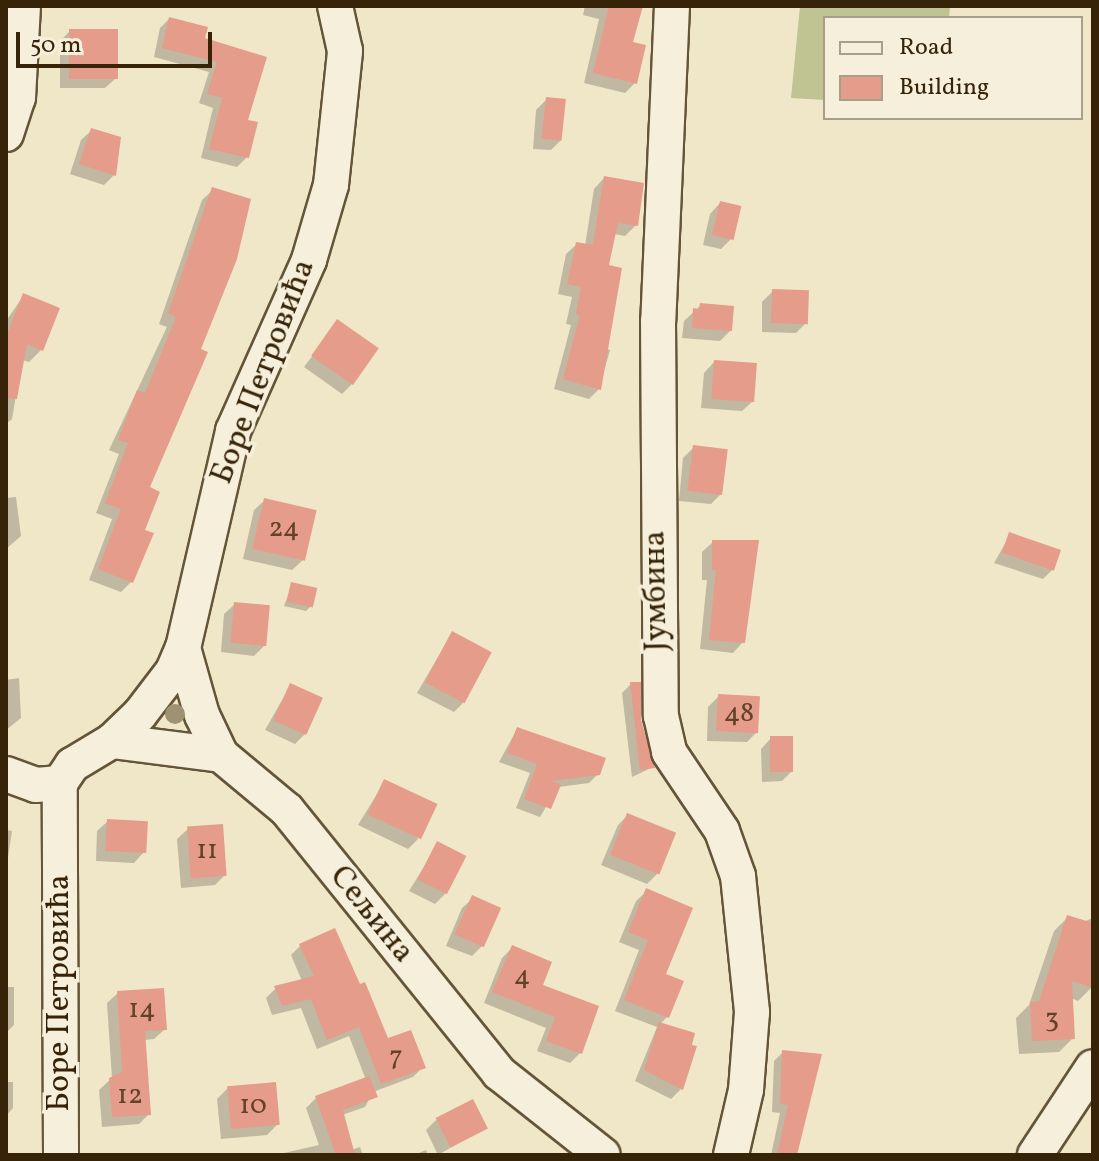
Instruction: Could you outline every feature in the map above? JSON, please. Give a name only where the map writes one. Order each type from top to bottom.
[{"type":"street","points":[[6,134],[18,98],[23,6]]},
{"type":"street","name":"Боре Петровића","points":[[61,1155],[60,783],[87,753],[112,741],[155,696],[183,648],[233,431],[309,260],[331,185],[345,51],[335,6]]},
{"type":"street","name":"Јумбина","points":[[672,6],[658,321],[661,716],[669,752],[722,831],[738,876],[752,1012],[746,1090],[731,1155]]},
{"type":"street","name":"Сељина","points":[[183,648],[198,704],[221,755],[287,810],[499,1073],[603,1155]]},
{"type":"street","points":[[112,741],[221,755]]},
{"type":"street","points":[[6,774],[36,785],[60,783]]},
{"type":"street","points":[[1035,1155],[1093,1067]]},
{"type":"green space","points":[[800,6],[950,6],[949,16],[823,16],[823,100],[791,98]]},
{"type":"building","points":[[609,6],[643,6],[633,42],[646,45],[637,84],[593,73]]},
{"type":"building","points":[[169,17],[208,27],[205,38],[267,57],[248,120],[258,122],[249,158],[209,149],[222,98],[207,94],[217,62],[162,48]]},
{"type":"building","points":[[69,29],[118,29],[118,79],[69,79]]},
{"type":"building","points":[[546,97],[566,99],[562,141],[542,139]]},
{"type":"building","points":[[91,128],[121,137],[116,176],[79,164]]},
{"type":"building","points":[[604,176],[644,183],[638,226],[618,223],[609,265],[622,268],[601,390],[563,379],[580,315],[576,314],[581,287],[567,284],[576,242],[593,245]]},
{"type":"building","points":[[212,187],[251,199],[237,259],[201,349],[208,352],[150,487],[160,492],[145,530],[154,533],[133,583],[98,569],[121,509],[105,503],[128,443],[118,440],[137,390],[145,393],[176,317],[168,313]]},
{"type":"building","points":[[720,201],[741,206],[734,240],[712,235]]},
{"type":"building","points":[[772,289],[809,290],[808,324],[771,323]]},
{"type":"building","points":[[23,293],[60,308],[43,351],[27,344],[17,399],[6,398],[6,337]]},
{"type":"building","points":[[700,303],[734,306],[732,331],[692,328],[693,308],[699,309]]},
{"type":"building","points":[[337,319],[379,348],[353,385],[311,356]]},
{"type":"building","points":[[714,360],[757,363],[754,402],[711,399]]},
{"type":"building","points":[[693,445],[728,449],[722,495],[687,491]]},
{"type":"building","points":[[264,498],[317,510],[305,561],[252,549]]},
{"type":"building","points":[[1009,532],[1061,550],[1054,571],[1002,553]]},
{"type":"building","points":[[712,540],[759,540],[745,643],[709,640],[716,570],[712,570]]},
{"type":"building","points":[[291,582],[317,588],[313,608],[287,601]]},
{"type":"building","points":[[234,602],[270,605],[266,646],[230,643]]},
{"type":"building","points":[[452,631],[492,652],[465,703],[425,682]]},
{"type":"building","points":[[630,682],[641,682],[641,720],[655,768],[640,770]]},
{"type":"building","points":[[290,683],[323,698],[306,735],[273,720]]},
{"type":"building","points":[[718,694],[760,696],[758,733],[716,731]]},
{"type":"building","points":[[517,727],[606,758],[600,775],[551,781],[561,785],[551,809],[524,799],[537,764],[507,753]]},
{"type":"building","points":[[770,736],[793,736],[793,772],[770,772]]},
{"type":"building","points":[[384,779],[437,804],[421,839],[368,814]]},
{"type":"building","points":[[627,813],[676,833],[659,875],[610,855]]},
{"type":"building","points":[[107,819],[148,821],[146,853],[105,851]]},
{"type":"building","points":[[223,824],[227,876],[191,878],[187,827]]},
{"type":"building","points":[[437,841],[466,856],[447,894],[417,879]]},
{"type":"building","points":[[646,888],[693,908],[666,974],[684,981],[669,1018],[624,1000],[648,940],[628,932]]},
{"type":"building","points":[[472,895],[501,908],[484,947],[455,934]]},
{"type":"building","points":[[1067,915],[1093,923],[1093,988],[1072,981],[1075,1039],[1032,1041],[1030,1002],[1039,1001]]},
{"type":"building","points":[[335,928],[360,984],[365,982],[388,1038],[411,1030],[426,1068],[381,1084],[359,1027],[327,1040],[311,999],[282,1006],[274,986],[314,976],[299,944]]},
{"type":"building","points":[[512,945],[552,962],[543,985],[599,1006],[582,1054],[546,1041],[555,1017],[492,992]]},
{"type":"building","points":[[164,988],[167,1030],[145,1031],[151,1115],[112,1117],[109,1078],[122,1072],[117,991]]},
{"type":"building","points":[[659,1022],[695,1033],[692,1045],[697,1046],[683,1090],[644,1070]]},
{"type":"building","points":[[782,1050],[822,1054],[797,1155],[777,1155],[788,1105],[780,1104]]},
{"type":"building","points":[[369,1076],[378,1097],[343,1110],[355,1155],[336,1155],[315,1096]]},
{"type":"building","points":[[276,1082],[280,1125],[231,1129],[227,1086]]},
{"type":"building","points":[[473,1099],[488,1128],[451,1147],[436,1118]]}]
